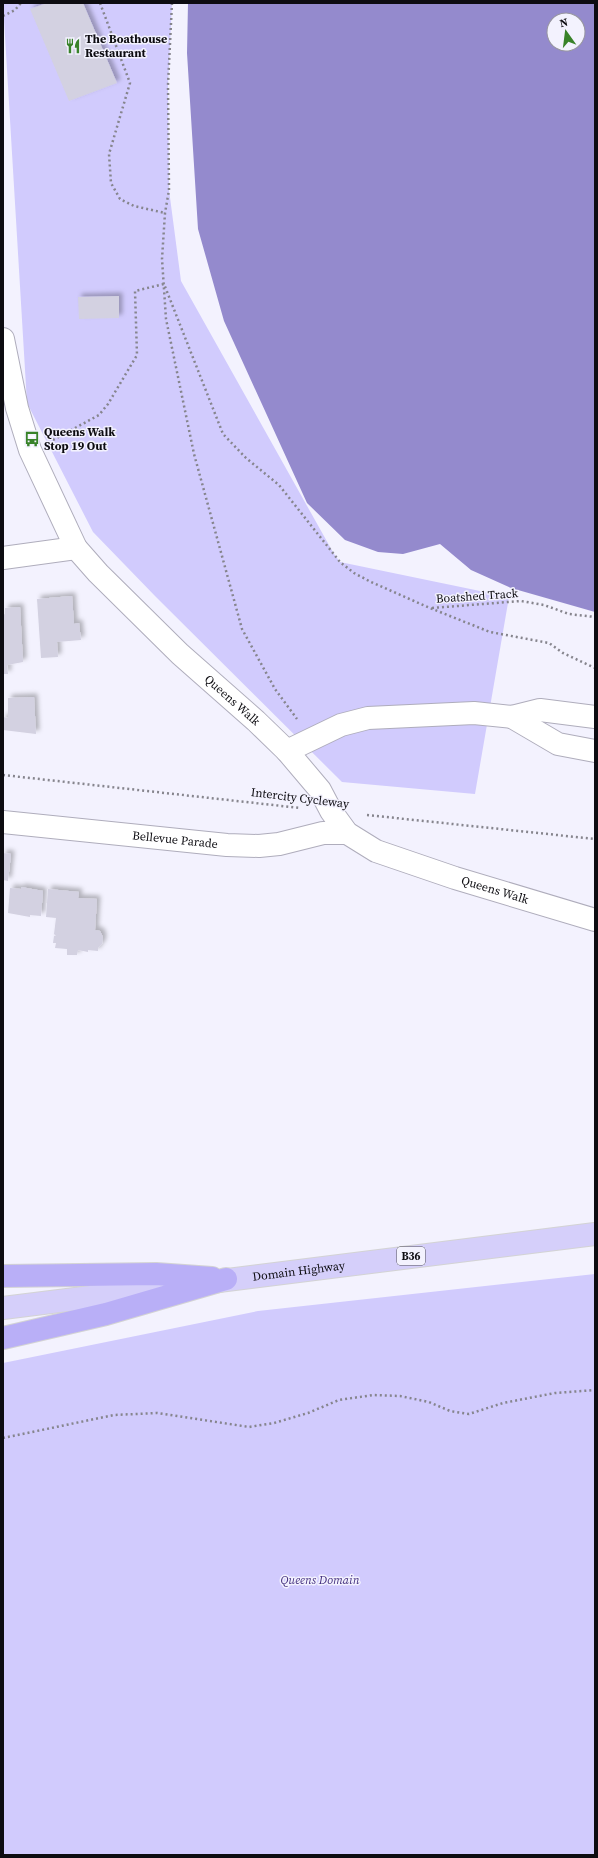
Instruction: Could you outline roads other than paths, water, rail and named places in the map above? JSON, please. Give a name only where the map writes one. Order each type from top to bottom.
[{"type":"highway","points":[[3,1276],[156,1274],[226,1279]]},
{"type":"highway","points":[[3,1338],[106,1314],[226,1279]]},
{"type":"main road","name":"Domain Highway","points":[[3,1308],[595,1234]]},
{"type":"street","name":"Queens Walk","points":[[3,339],[17,408],[30,450],[76,548],[98,573],[180,654],[256,721],[295,748],[331,811],[347,833],[376,851],[455,878],[595,920]]},
{"type":"street","points":[[3,558],[76,548]]},
{"type":"street","points":[[295,748],[341,725],[368,718],[474,713],[512,717],[540,710],[595,717]]},
{"type":"street","points":[[512,717],[558,744],[595,750]]},
{"type":"street","name":"Bellevue Parade","points":[[3,822],[227,845],[259,846],[279,844],[323,833],[347,833]]},
{"type":"place","name":"The Boathouse Restaurant","points":[[73,46]]},
{"type":"place","name":"Queens Walk Stop 19 Out","points":[[32,439]]},
{"type":"park label","name":"Queens Domain","points":[[320,1580]]}]
